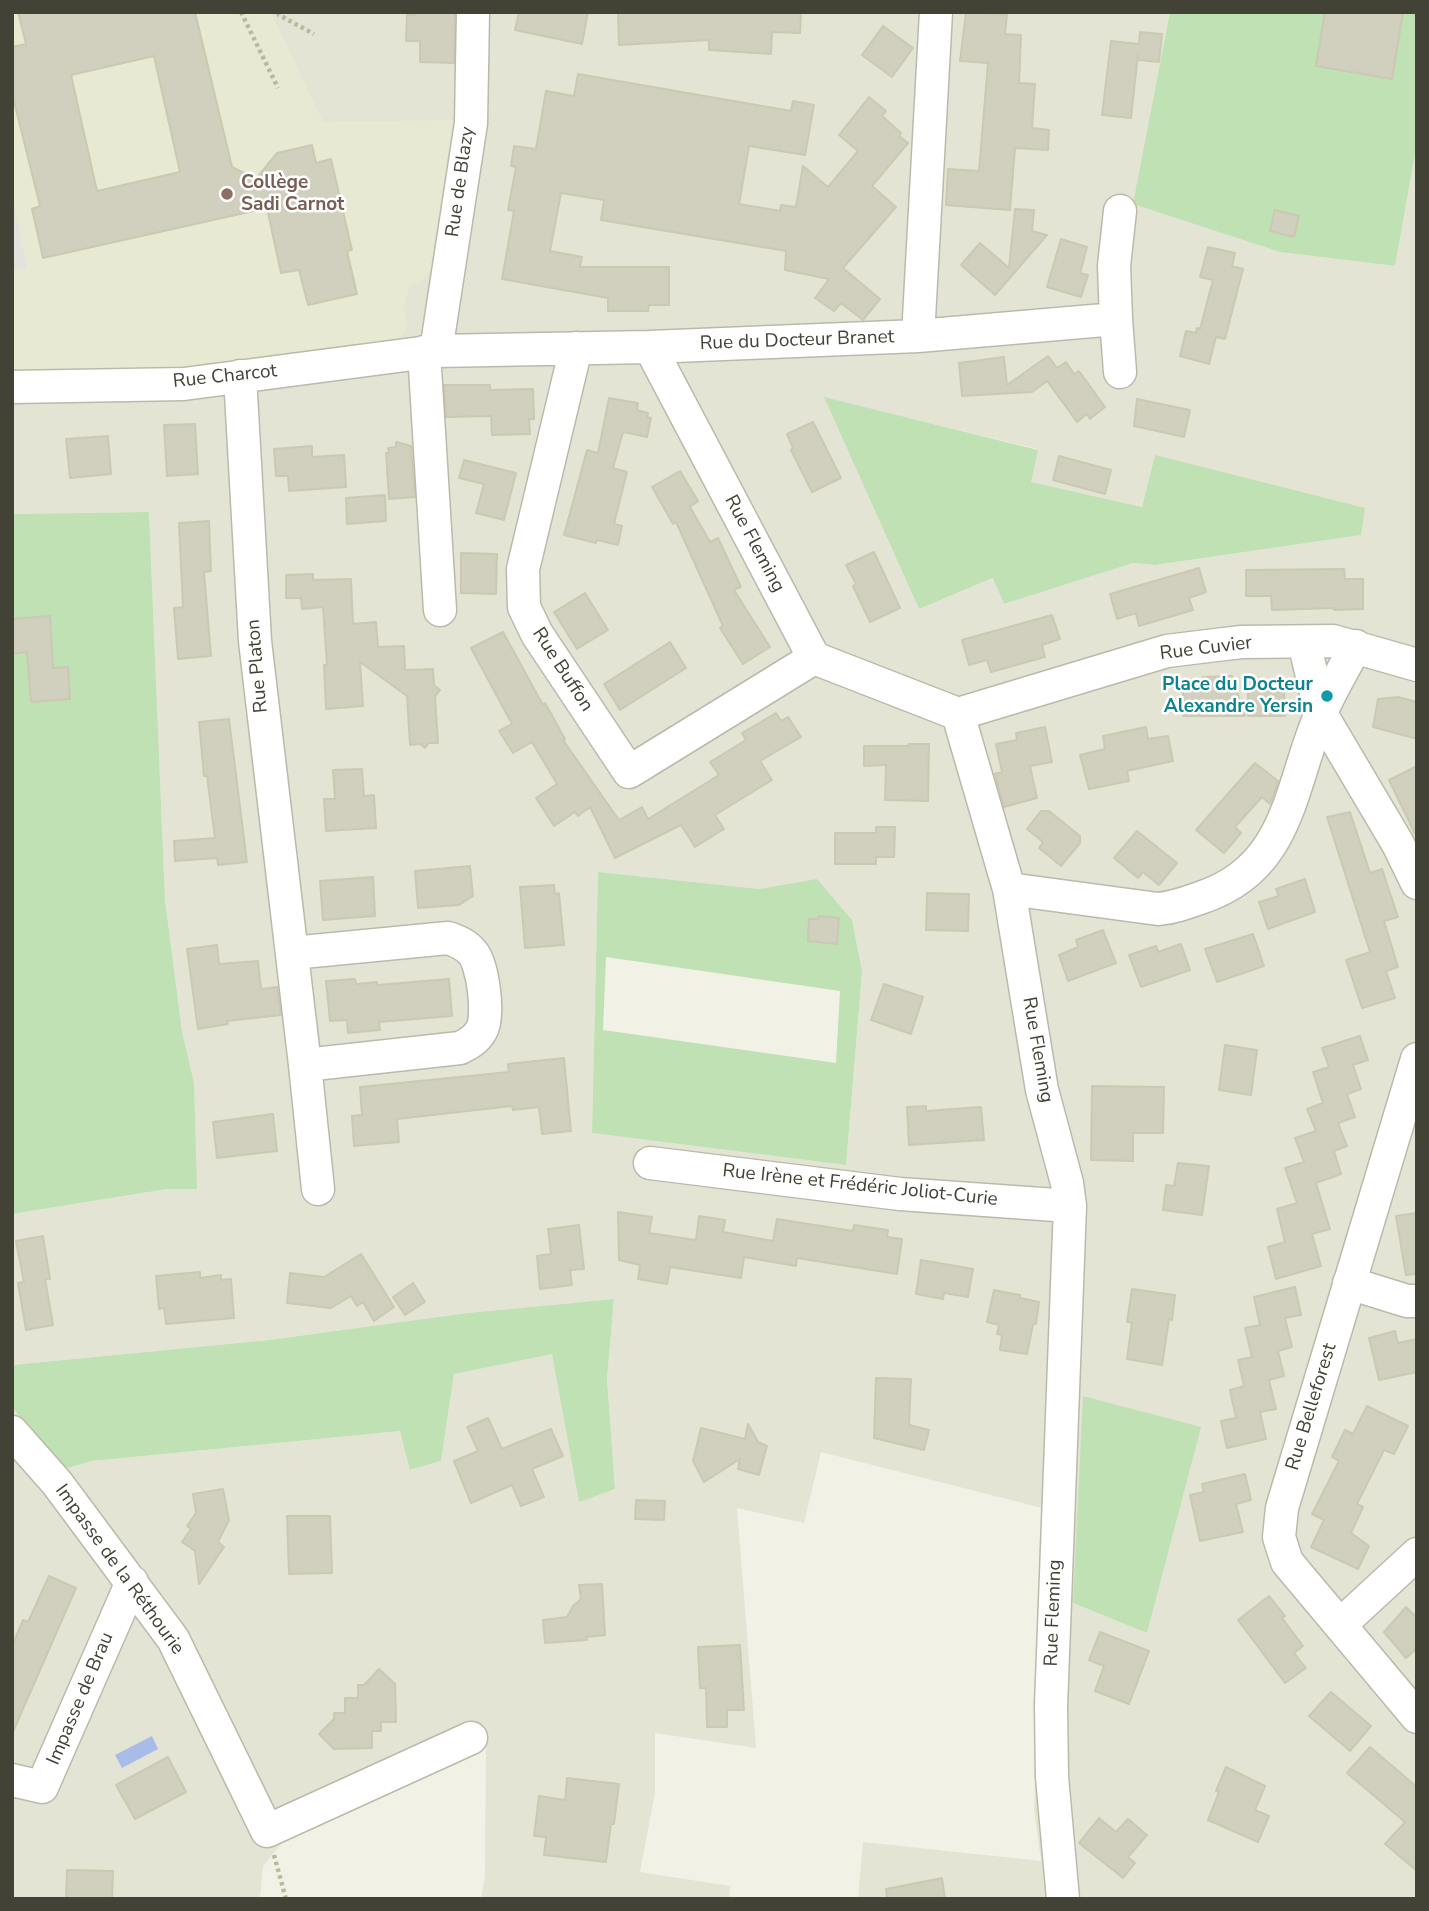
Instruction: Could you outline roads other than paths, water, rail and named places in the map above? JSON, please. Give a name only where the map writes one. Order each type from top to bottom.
[{"type":"street","name":"Rue de Blazy","points":[[440,610],[430,352],[471,123],[473,12]]},
{"type":"street","name":"Rue du Docteur Branet","points":[[430,352],[650,347],[919,336],[936,12]]},
{"type":"street","points":[[1120,211],[1114,266],[1120,372]]},
{"type":"street","points":[[919,336],[1116,320]]},
{"type":"street","name":"Rue Fleming","points":[[650,347],[814,658]]},
{"type":"street","name":"Rue Buffon","points":[[576,348],[523,569],[524,607],[537,634],[629,772],[814,658]]},
{"type":"street","name":"Rue Charcot","points":[[12,387],[184,384],[430,352]]},
{"type":"street","name":"Rue Platon","points":[[240,376],[255,642],[317,1189]]},
{"type":"street","name":"Rue Cuvier","points":[[958,714],[1167,651],[1242,642],[1333,641],[1417,665]]},
{"type":"street","points":[[1304,642],[1321,714],[1398,844],[1417,883]]},
{"type":"street","points":[[1009,889],[1158,909],[1181,904],[1230,886],[1257,865],[1280,831],[1321,714],[1356,646]]},
{"type":"street","points":[[814,658],[958,714]]},
{"type":"street","name":"Rue Fleming","points":[[958,714],[1009,889],[1042,1090],[1067,1183],[1070,1206],[1051,1706],[1052,1777],[1063,1899]]},
{"type":"street","points":[[292,953],[448,938],[462,943],[473,953],[480,966],[485,1020],[481,1032],[472,1042],[460,1048],[305,1065]]},
{"type":"street","name":"Rue Belleforest","points":[[1417,1059],[1285,1496],[1279,1524],[1279,1537],[1287,1562],[1417,1717]]},
{"type":"street","name":"Rue Irène et Frédéric Joliot-Curie","points":[[650,1163],[900,1194],[1070,1206]]},
{"type":"street","points":[[1349,1283],[1407,1301],[1417,1301]]},
{"type":"street","name":"Impasse de la Réthourie","points":[[12,1432],[57,1483],[173,1639],[267,1831],[471,1738]]},
{"type":"street","points":[[1340,1625],[1417,1555]]},
{"type":"street","name":"Impasse de Brau","points":[[12,1780],[43,1787],[132,1581]]},
{"type":"water","points":[[152,1736],[158,1749],[122,1768],[115,1755]]},
{"type":"place","name":"Collège Sadi Carnot","points":[[227,194]]},
{"type":"place","name":"Place du Docteur Alexandre Yersin","points":[[1327,696]]}]
